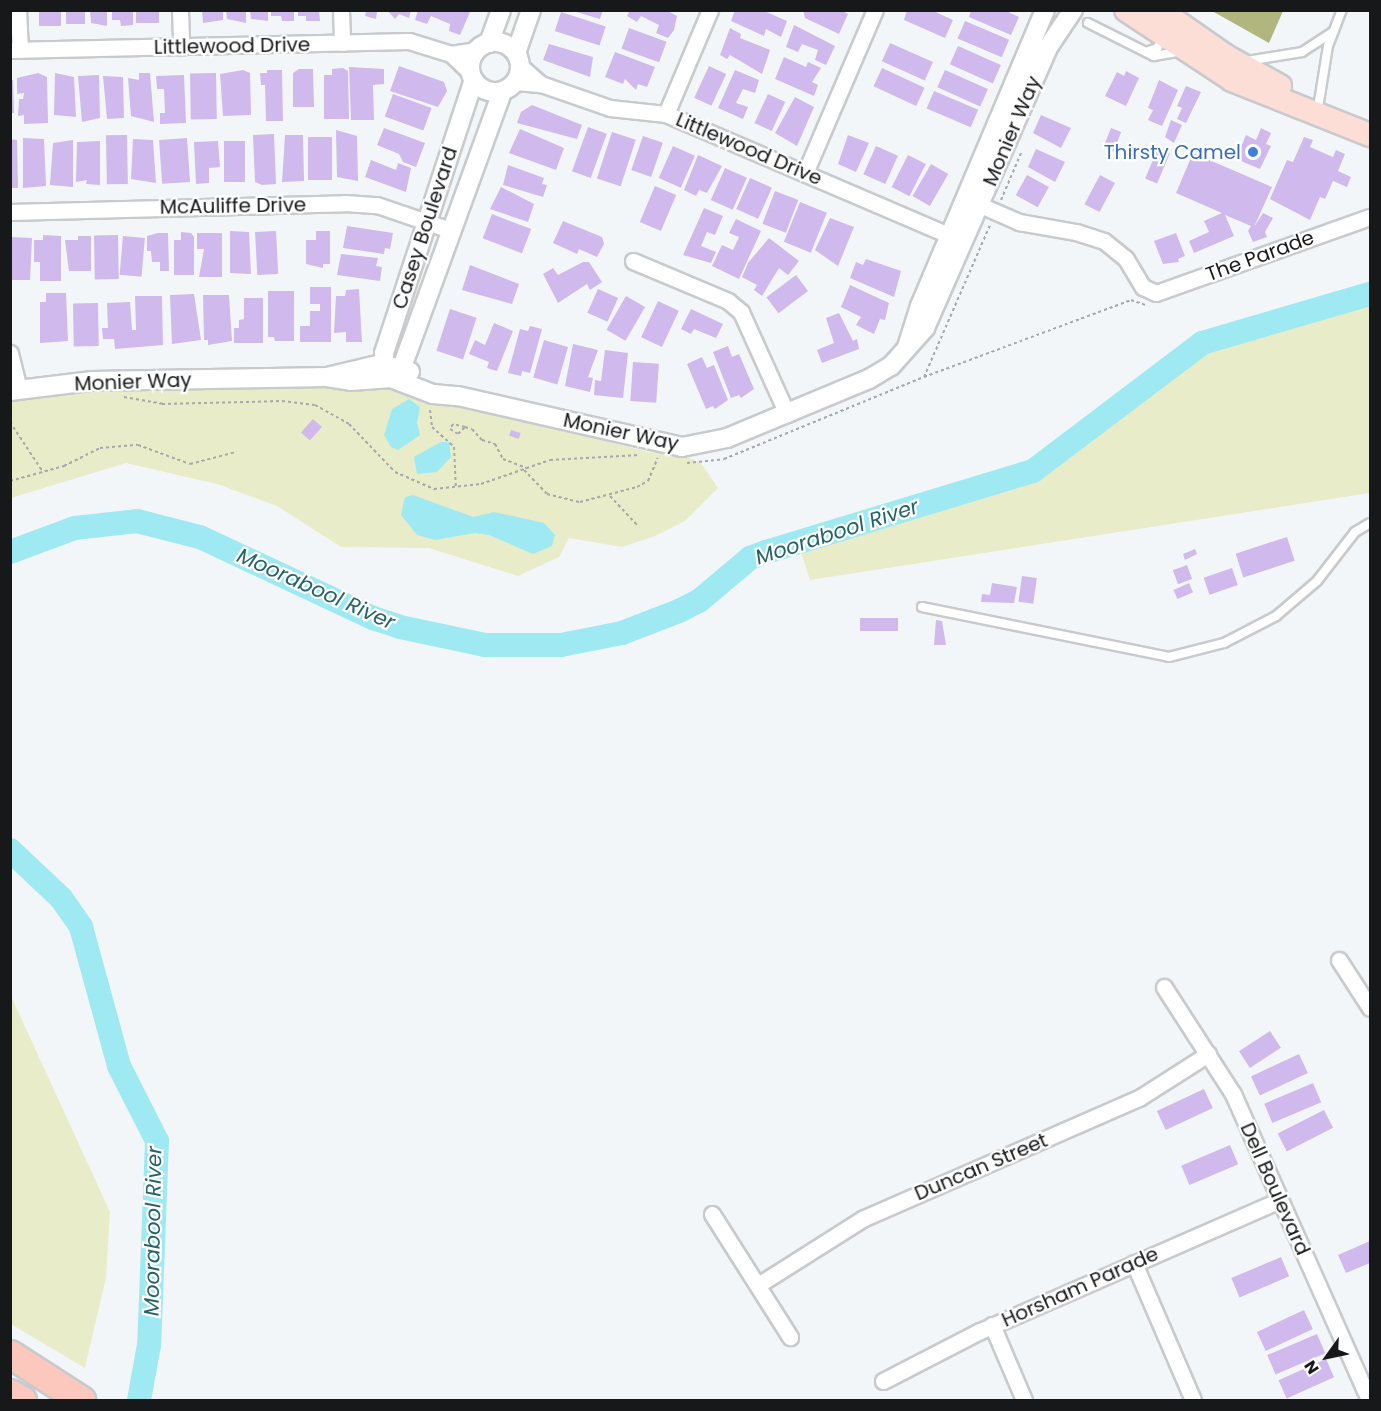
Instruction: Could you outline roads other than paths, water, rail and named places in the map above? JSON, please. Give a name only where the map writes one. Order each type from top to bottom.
[{"type":"highway","points":[[10,1354],[81,1401]]},
{"type":"highway","points":[[10,1393],[22,1401]]},
{"type":"main road","points":[[1126,10],[1192,57],[1362,125]]},
{"type":"main road","points":[[1160,10],[1231,58],[1259,84]]},
{"type":"street","points":[[15,50],[18,10]]},
{"type":"street","points":[[180,10],[181,47]]},
{"type":"street","points":[[341,10],[342,43]]},
{"type":"street","points":[[483,47],[501,10]]},
{"type":"street","name":"Casey Boulevard","points":[[391,372],[514,73],[531,10]]},
{"type":"street","points":[[666,114],[710,10]]},
{"type":"street","points":[[805,173],[875,10]]},
{"type":"street","name":"Monier Way","points":[[980,206],[1045,10]]},
{"type":"street","name":"Monier Way","points":[[15,390],[92,381],[327,377],[351,381],[391,372],[458,396],[682,447],[727,438],[870,379],[906,349],[916,316],[957,239],[980,206],[1049,46],[1073,10]]},
{"type":"street","name":"Littlewood Drive","points":[[15,50],[409,41],[451,54],[472,76]]},
{"type":"street","points":[[472,76],[485,91],[514,73],[507,45],[483,47]]},
{"type":"street","name":"Littlewood Drive","points":[[451,54],[483,47]]},
{"type":"street","name":"Casey Boulevard","points":[[391,372],[428,222],[483,47]]},
{"type":"street","name":"Littlewood Drive","points":[[514,73],[610,108],[666,114],[957,239]]},
{"type":"street","name":"McAuliffe Drive","points":[[10,212],[345,203],[377,205],[450,230]]},
{"type":"street","name":"The Parade","points":[[980,206],[1019,222],[1077,232],[1104,241],[1122,255],[1153,298],[1161,292],[1371,217]]},
{"type":"street","points":[[633,261],[728,301],[741,312],[787,414]]},
{"type":"street","points":[[10,353],[15,390]]},
{"type":"street","points":[[1339,960],[1371,1008]]},
{"type":"street","name":"Dell Boulevard","points":[[1164,987],[1233,1094],[1369,1401]]},
{"type":"street","name":"Duncan Street","points":[[758,1285],[864,1218],[1139,1098],[1208,1054]]},
{"type":"street","name":"Horsham Parade","points":[[882,1381],[992,1325],[1280,1200]]},
{"type":"street","points":[[712,1214],[790,1337]]},
{"type":"street","points":[[1134,1263],[1193,1401]]},
{"type":"street","points":[[992,1325],[1024,1401]]},
{"type":"lane","points":[[1317,108],[1333,32],[1342,10]]},
{"type":"lane","points":[[1088,23],[1155,56],[1173,51],[1192,57]]},
{"type":"lane","points":[[1231,58],[1253,61],[1288,55],[1311,48],[1333,32]]},
{"type":"lane","points":[[1146,52],[1157,48],[1165,36]]},
{"type":"lane","points":[[922,607],[1169,657],[1224,643],[1276,616],[1317,581],[1355,532],[1371,523]]},
{"type":"water","points":[[409,399],[420,407],[417,423],[420,435],[398,450],[391,447],[384,435],[392,409]]},
{"type":"water","points":[[441,442],[449,442],[451,457],[437,472],[417,474],[414,457]]},
{"type":"water","points":[[413,495],[473,517],[494,512],[544,523],[555,535],[552,546],[533,554],[489,535],[475,533],[435,540],[417,535],[401,515],[405,497]]},
{"type":"waterway","name":"Moorabool River","points":[[10,552],[75,528],[137,521],[200,537],[373,618],[400,627],[485,645],[561,645],[622,633],[679,611],[699,601],[750,558],[766,552],[1033,471],[1202,343],[1370,294]]},
{"type":"waterway","name":"Moorabool River","points":[[10,850],[61,898],[81,927],[119,1066],[157,1141],[149,1345],[139,1400]]},
{"type":"place","name":"Thirsty Camel","points":[[1253,152]]}]
